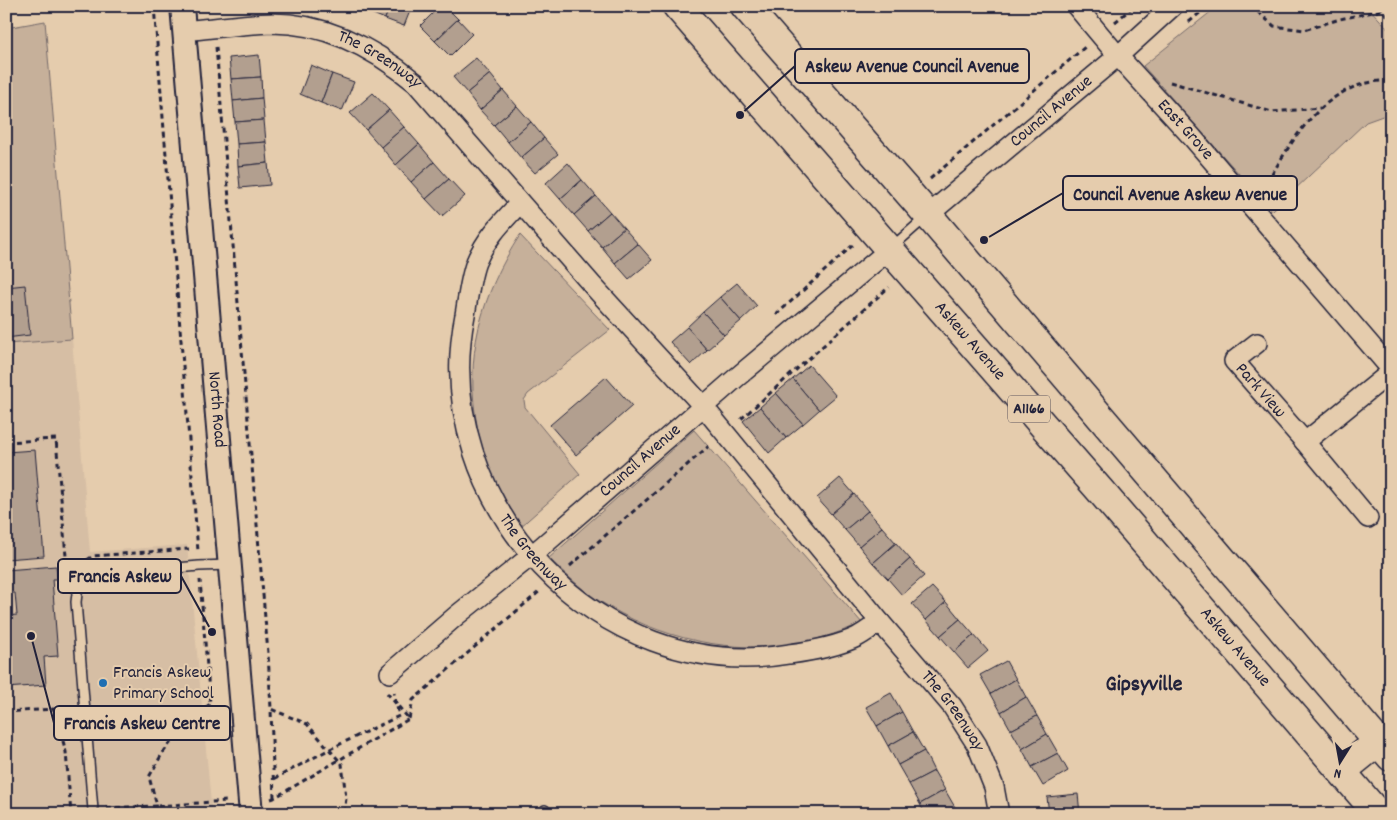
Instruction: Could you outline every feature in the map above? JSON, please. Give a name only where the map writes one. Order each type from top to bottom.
[{"type":"main road","name":"Askew Avenue","points":[[677,6],[1104,495],[1378,814]]},
{"type":"main road","name":"A1166","points":[[745,6],[928,215],[1384,750]]},
{"type":"main road","points":[[1342,771],[1384,750]]},
{"type":"street","name":"North Road","points":[[182,6],[250,803]]},
{"type":"street","name":"East Grove","points":[[1076,6],[1118,56],[1192,137],[1391,370]]},
{"type":"street","name":"Council Avenue","points":[[928,215],[1118,56],[1173,6]]},
{"type":"street","name":"The Greenway","points":[[184,31],[271,23],[302,26],[324,31],[355,43],[377,54],[416,83],[593,286],[703,406],[880,622],[952,706],[977,745],[994,787],[999,814]]},
{"type":"street","name":"The Greenway","points":[[520,203],[497,227],[475,263],[460,336],[459,376],[468,440],[480,473],[513,532],[531,556],[554,579],[587,606],[652,642],[687,652],[739,659],[757,659],[795,654],[857,637],[880,622]]},
{"type":"street","name":"Council Avenue","points":[[390,673],[456,616],[531,556],[817,308],[889,250]]},
{"type":"street","name":"Park View","points":[[1257,343],[1234,361],[1368,518]]},
{"type":"street","points":[[1305,442],[1391,370]]},
{"type":"lane","points":[[889,250],[928,215]]},
{"type":"lane","points":[[93,810],[76,602],[79,577],[230,565]]},
{"type":"path","points":[[154,6],[210,704],[186,722],[162,754],[149,777],[158,814]]},
{"type":"path","points":[[926,183],[1134,6]]},
{"type":"path","points":[[1251,6],[1274,26],[1304,30],[1340,19],[1382,10]]},
{"type":"path","points":[[1379,6],[1391,20]]},
{"type":"path","points":[[215,28],[267,643],[275,814]]},
{"type":"path","points":[[1165,80],[1272,112],[1320,108]]},
{"type":"path","points":[[1260,197],[1284,152],[1326,102],[1352,87],[1376,80],[1391,81]]},
{"type":"path","points":[[408,719],[413,700],[725,434],[894,282]]},
{"type":"path","points":[[6,442],[56,439],[67,573]]},
{"type":"path","points":[[250,803],[274,779],[330,748],[399,716],[390,673]]},
{"type":"path","points":[[271,709],[308,724],[342,764],[346,798],[344,814]]},
{"type":"path","points":[[6,712],[54,710],[66,752],[71,814]]},
{"type":"path","points":[[93,810],[116,806],[157,806]]},
{"type":"shaded area","points":[[1218,6],[1367,6],[1391,32],[1391,113],[1366,122],[1272,211],[1143,66]]},
{"type":"shaded area","points":[[45,21],[72,339],[6,344],[6,28]]},
{"type":"shaded area","points":[[520,235],[610,330],[528,394],[524,400],[525,407],[580,474],[519,528],[484,460],[474,403],[473,378],[474,352],[486,304],[506,258]]},
{"type":"shaded area","name":"Francis Askew Primary School","points":[[72,339],[90,552],[187,545],[212,814],[6,814],[6,344]]},
{"type":"shaded area","points":[[694,430],[862,623],[819,638],[777,646],[750,647],[697,641],[671,634],[621,614],[585,590],[549,558]]},
{"type":"building","points":[[368,6],[390,6],[385,19],[366,11]]},
{"type":"building","points":[[390,6],[412,6],[404,26],[385,19]]},
{"type":"building","points":[[440,6],[445,6],[458,19],[435,41],[420,26]]},
{"type":"building","points":[[458,19],[472,34],[450,56],[435,41]]},
{"type":"building","points":[[259,55],[261,77],[231,79],[229,58]]},
{"type":"building","points":[[476,58],[490,74],[467,93],[453,77]]},
{"type":"building","points":[[311,65],[332,74],[321,103],[300,94]]},
{"type":"building","points":[[332,74],[354,82],[342,111],[321,103]]},
{"type":"building","points":[[490,74],[503,90],[480,110],[467,93]]},
{"type":"building","points":[[261,77],[262,98],[233,101],[231,79]]},
{"type":"building","points":[[503,90],[517,106],[494,125],[480,110]]},
{"type":"building","points":[[373,93],[389,110],[366,130],[350,113]]},
{"type":"building","points":[[262,98],[264,120],[235,122],[233,101]]},
{"type":"building","points":[[517,106],[531,122],[508,142],[494,125]]},
{"type":"building","points":[[389,110],[404,127],[381,147],[366,130]]},
{"type":"building","points":[[264,120],[266,142],[237,144],[235,122]]},
{"type":"building","points":[[531,122],[544,138],[521,158],[508,142]]},
{"type":"building","points":[[404,127],[419,144],[396,165],[381,147]]},
{"type":"building","points":[[544,138],[558,154],[535,173],[521,158]]},
{"type":"building","points":[[266,142],[268,163],[238,166],[237,144]]},
{"type":"building","points":[[419,144],[434,162],[411,182],[396,165]]},
{"type":"building","points":[[434,162],[449,179],[426,199],[411,182]]},
{"type":"building","points":[[268,163],[270,185],[240,188],[238,166]]},
{"type":"building","points":[[568,163],[582,180],[560,199],[546,183]]},
{"type":"building","points":[[449,179],[465,196],[442,216],[426,199]]},
{"type":"building","points":[[582,180],[596,196],[574,215],[560,199]]},
{"type":"building","points":[[596,196],[610,212],[588,231],[574,215]]},
{"type":"building","points":[[610,212],[624,228],[602,247],[588,231]]},
{"type":"building","points":[[624,228],[638,244],[615,263],[602,247]]},
{"type":"building","points":[[638,244],[652,260],[629,279],[615,263]]},
{"type":"building","points":[[737,283],[757,306],[741,321],[720,297]]},
{"type":"building","points":[[25,285],[30,335],[6,338],[6,287]]},
{"type":"building","points":[[720,297],[741,321],[724,335],[703,312]]},
{"type":"building","points":[[703,312],[724,335],[707,350],[687,327]]},
{"type":"building","points":[[687,327],[707,350],[691,365],[670,342]]},
{"type":"building","points":[[809,365],[836,396],[819,410],[793,379]]},
{"type":"building","points":[[606,377],[632,406],[576,455],[550,425]]},
{"type":"building","points":[[793,379],[819,410],[803,424],[776,393]]},
{"type":"building","points":[[776,393],[803,424],[786,438],[760,407]]},
{"type":"building","points":[[760,407],[786,438],[769,453],[743,421]]},
{"type":"building","points":[[35,450],[44,556],[6,559],[6,452]]},
{"type":"building","points":[[840,478],[854,494],[831,514],[817,498]]},
{"type":"building","points":[[854,494],[868,511],[845,530],[831,514]]},
{"type":"building","points":[[868,511],[882,527],[859,546],[845,530]]},
{"type":"building","points":[[882,527],[896,543],[873,563],[859,546]]},
{"type":"building","points":[[896,543],[910,559],[888,579],[873,563]]},
{"type":"building","points":[[910,559],[924,576],[902,595],[888,579]]},
{"type":"building","points":[[56,566],[57,579],[52,579],[58,656],[44,657],[46,685],[6,688],[6,616],[17,615],[15,593],[6,593],[6,570]]},
{"type":"building","points":[[932,587],[946,602],[926,620],[912,604]]},
{"type":"building","points":[[946,602],[960,619],[940,636],[926,620]]},
{"type":"building","points":[[960,619],[974,635],[954,652],[940,636]]},
{"type":"building","points":[[974,635],[988,651],[968,668],[954,652]]},
{"type":"building","points":[[1006,661],[1016,679],[991,694],[980,675]]},
{"type":"building","points":[[1016,679],[1026,697],[1001,712],[991,694]]},
{"type":"building","points":[[891,693],[902,712],[877,726],[866,707]]},
{"type":"building","points":[[1026,697],[1037,716],[1011,730],[1001,712]]},
{"type":"building","points":[[902,712],[913,732],[888,746],[877,726]]},
{"type":"building","points":[[1037,716],[1047,734],[1022,749],[1011,730]]},
{"type":"building","points":[[913,732],[924,751],[898,765],[888,746]]},
{"type":"building","points":[[1047,734],[1058,753],[1032,767],[1022,749]]},
{"type":"building","points":[[924,751],[934,771],[909,784],[898,765]]},
{"type":"building","points":[[1058,753],[1068,771],[1043,786],[1032,767]]},
{"type":"building","points":[[934,771],[945,790],[920,804],[909,784]]},
{"type":"building","points":[[945,790],[956,809],[948,814],[925,814],[920,804]]},
{"type":"building","points":[[1078,794],[1080,814],[1049,814],[1047,797]]},
{"type":"place","name":"Askew Avenue Council Avenue","points":[[740,115]]},
{"type":"place","name":"Council Avenue Askew Avenue","points":[[984,240]]},
{"type":"place","name":"Francis Askew","points":[[212,632]]},
{"type":"place","name":"Francis Askew Centre","points":[[31,636]]},
{"type":"place","name":"Francis Askew Primary School","points":[[103,683]]},
{"type":"district","name":"Gipsyville","points":[[1144,685]]}]
